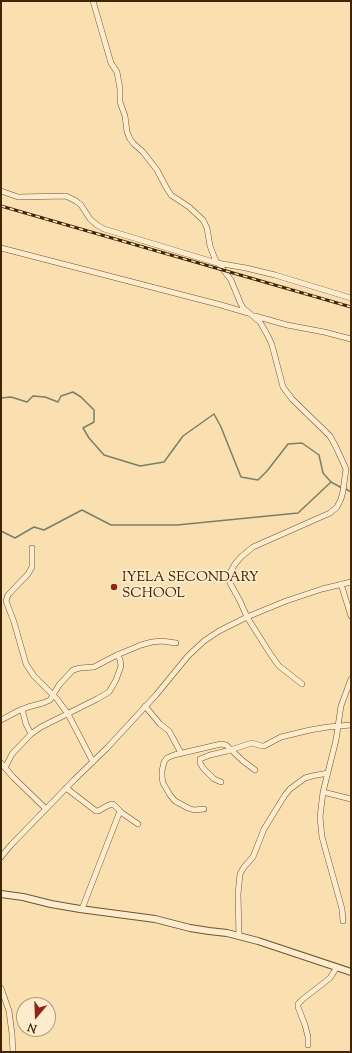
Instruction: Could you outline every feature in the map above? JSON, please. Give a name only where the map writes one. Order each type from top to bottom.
[{"type":"street","points":[[93,1],[111,63],[117,72],[120,89],[120,102],[128,135],[158,170],[171,195],[189,207],[202,220],[207,228],[210,246],[217,263],[231,280],[243,308],[260,322],[272,345],[283,387],[292,399],[330,436],[346,469],[343,491],[337,507],[330,513],[253,547],[241,557],[231,571],[230,583],[247,617],[276,663],[302,684]]},
{"type":"street","points":[[1,191],[18,196],[66,196],[81,205],[90,219],[104,229],[217,263],[275,275],[351,298]]},
{"type":"street","points":[[1,248],[221,305],[287,325],[351,339]]},
{"type":"street","points":[[32,548],[32,567],[28,574],[8,596],[6,601],[14,622],[26,664],[38,682],[61,704],[68,714],[93,762]]},
{"type":"street","points":[[1,857],[10,845],[93,762],[145,706],[195,648],[219,631],[247,617],[286,601],[322,589],[351,582]]},
{"type":"street","points":[[341,584],[351,616]]},
{"type":"street","points":[[1,720],[28,706],[50,700],[59,685],[73,670],[94,667],[117,655],[152,642],[162,641],[176,643]]},
{"type":"street","points":[[5,768],[12,754],[31,734],[109,692],[116,680],[121,666],[120,659],[117,655]]},
{"type":"street","points":[[343,921],[342,909],[322,837],[320,817],[323,792],[333,756],[341,706],[351,679]]},
{"type":"street","points":[[145,706],[160,724],[169,731],[181,754]]},
{"type":"street","points":[[22,709],[26,724],[31,734]]},
{"type":"street","points":[[221,782],[208,774],[203,768],[200,763],[202,758],[252,743],[264,746],[281,737],[310,730],[351,725]]},
{"type":"street","points":[[204,809],[194,810],[188,808],[175,801],[167,790],[163,783],[162,771],[169,756],[221,744],[226,745],[242,761],[255,770]]},
{"type":"street","points":[[1,763],[46,809]]},
{"type":"street","points":[[239,936],[238,894],[240,874],[253,857],[264,829],[284,795],[290,789],[305,778],[328,773]]},
{"type":"street","points":[[66,788],[96,811],[111,804],[138,824]]},
{"type":"street","points":[[323,792],[351,799]]},
{"type":"street","points":[[82,909],[120,811]]},
{"type":"street","points":[[1,894],[23,897],[51,904],[155,919],[190,928],[227,933],[351,972]]},
{"type":"street","points":[[308,1045],[308,1037],[298,1004],[302,999],[330,978],[337,967]]},
{"type":"street","points":[[1,988],[9,1011],[14,1052]]},
{"type":"waterway","points":[[1,398],[11,397],[27,402],[33,396],[45,397],[58,402],[61,396],[73,392],[81,397],[94,410],[94,422],[83,428],[89,438],[104,455],[140,466],[164,462],[183,436],[214,414],[221,427],[241,477],[258,480],[288,444],[302,443],[319,455],[323,473],[331,482],[342,488]]},
{"type":"waterway","points":[[1,531],[15,538],[34,527],[44,530],[82,510],[111,525],[177,525],[298,513],[331,482]]},
{"type":"waterway","points":[[346,489],[351,492]]},
{"type":"railway","points":[[1,206],[351,307]]},
{"type":"place","name":"IYELA SECONDARY SCHOOL","points":[[114,587]]}]
